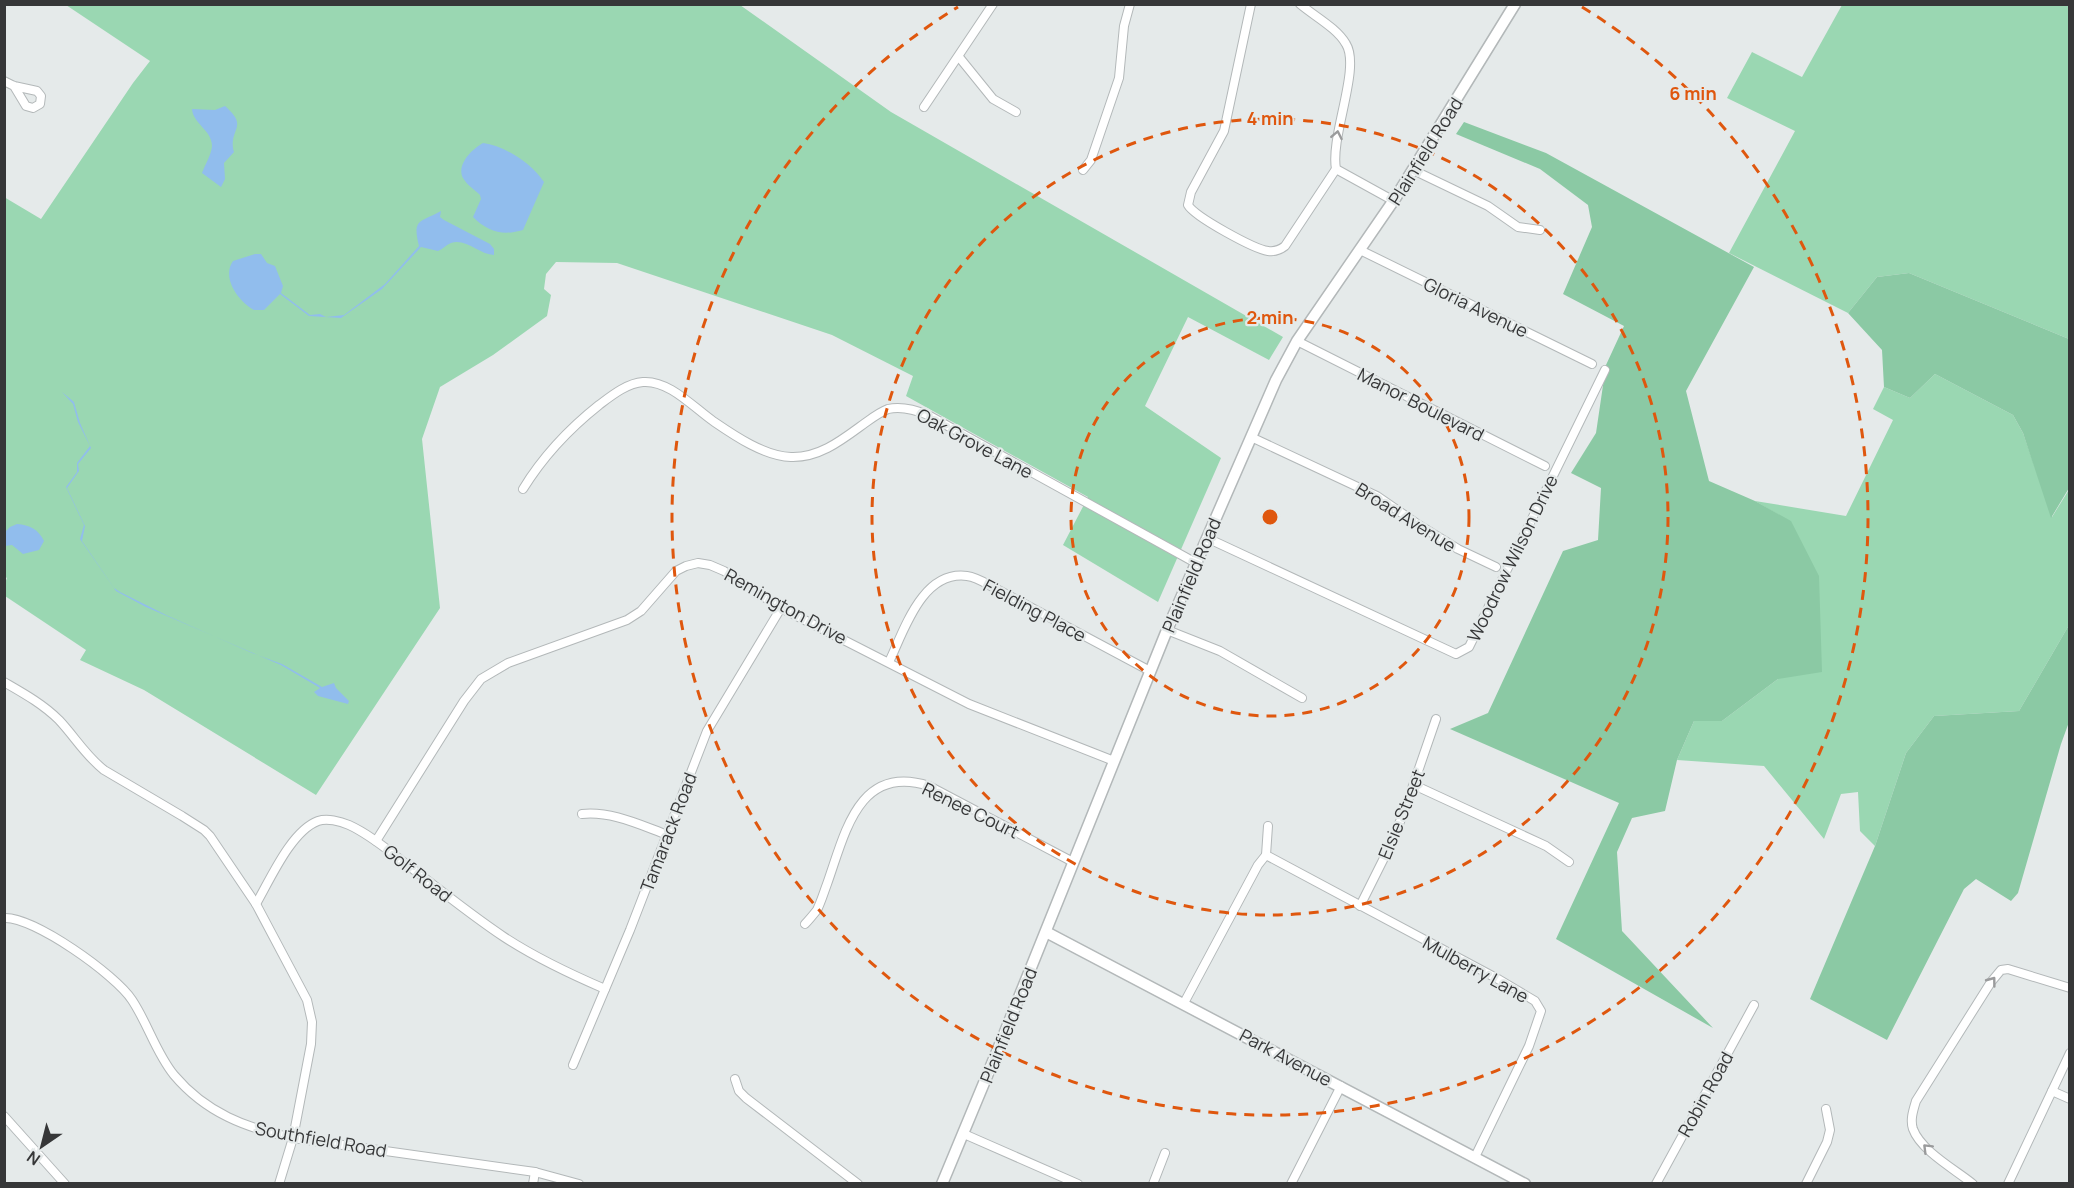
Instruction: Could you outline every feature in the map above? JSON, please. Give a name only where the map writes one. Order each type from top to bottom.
[{"type":"street","points":[[924,107],[993,4]]},
{"type":"street","points":[[1083,170],[1091,160],[1119,78],[1124,26],[1130,4]]},
{"type":"street","points":[[1251,4],[1224,131],[1191,192],[1188,205],[1200,218],[1261,250],[1277,251],[1285,246],[1335,169],[1335,144],[1350,69],[1349,49],[1345,41],[1300,4]]},
{"type":"street","name":"Plainfield Road","points":[[942,1184],[1167,630],[1276,380],[1297,341],[1394,201],[1515,4]]},
{"type":"street","points":[[959,57],[993,99],[1016,112]]},
{"type":"street","points":[[4,81],[14,86]]},
{"type":"street","points":[[1335,169],[1394,201]]},
{"type":"street","points":[[1413,170],[1488,206],[1518,228],[1540,230]]},
{"type":"street","name":"Gloria Avenue","points":[[1360,250],[1592,364]]},
{"type":"street","name":"Manor Boulevard","points":[[1297,341],[1545,466]]},
{"type":"street","name":"Woodrow Wilson Drive","points":[[1207,538],[1456,654],[1469,647],[1605,370]]},
{"type":"street","name":"Oak Grove Lane","points":[[523,489],[533,472],[585,416],[620,390],[642,382],[665,387],[750,444],[780,456],[792,457],[816,453],[828,448],[874,416],[889,409],[912,409],[928,415],[1196,563]]},
{"type":"street","name":"Broad Avenue","points":[[1251,437],[1377,496],[1458,549],[1496,567]]},
{"type":"street","name":"Remington Drive","points":[[376,841],[471,689],[481,679],[515,660],[627,621],[641,612],[676,571],[686,566],[704,564],[724,571],[781,608],[969,704],[1114,761]]},
{"type":"street","name":"Fielding Place","points":[[889,662],[924,592],[947,578],[967,576],[989,585],[1150,671]]},
{"type":"street","name":"Tamarack Road","points":[[573,1065],[668,836],[707,731],[781,608]]},
{"type":"street","points":[[1167,630],[1220,651],[1302,698]]},
{"type":"street","points":[[4,682],[47,709],[91,759],[104,770],[204,830],[256,903],[307,1000],[312,1022],[311,1044],[292,1138],[279,1184]]},
{"type":"street","name":"Elsie Street","points":[[1360,906],[1388,850],[1414,785],[1436,719]]},
{"type":"street","name":"Renee Court","points":[[805,924],[818,909],[857,808],[869,795],[895,781],[906,780],[929,786],[1073,862]]},
{"type":"street","points":[[1414,785],[1546,846],[1569,862]]},
{"type":"street","points":[[582,814],[610,815],[668,836]]},
{"type":"street","name":"Golf Road","points":[[256,903],[296,837],[308,826],[320,820],[333,820],[348,824],[376,841],[504,937],[564,972],[605,989]]},
{"type":"street","points":[[1184,1003],[1258,864],[1266,855],[1268,826]]},
{"type":"street","name":"Mulberry Lane","points":[[1266,855],[1498,979],[1534,1001],[1541,1011],[1529,1046],[1475,1157]]},
{"type":"street","name":"Southfield Road","points":[[4,918],[18,918],[42,931],[101,968],[114,979],[131,997],[174,1075],[205,1104],[230,1119],[258,1130],[292,1138],[535,1172],[579,1184]]},
{"type":"street","name":"Park Avenue","points":[[1046,932],[1525,1184]]},
{"type":"street","points":[[1973,1184],[1922,1143],[1913,1130],[1911,1115],[1916,1101],[1991,982],[2001,970],[2017,971],[2070,988]]},
{"type":"street","name":"Robin Road","points":[[1656,1184],[1754,1005]]},
{"type":"street","points":[[2008,1184],[2070,1053]]},
{"type":"street","points":[[735,1079],[739,1091],[746,1098],[858,1184]]},
{"type":"street","points":[[1291,1184],[1341,1086]]},
{"type":"street","points":[[2052,1091],[2070,1099]]},
{"type":"street","points":[[1806,1184],[1827,1142],[1830,1130],[1826,1109]]},
{"type":"street","points":[[4,1116],[65,1184]]},
{"type":"street","points":[[964,1134],[1078,1184]]},
{"type":"street","points":[[1153,1184],[1165,1153]]},
{"type":"street","points":[[532,1184],[535,1172]]},
{"type":"green space","points":[[66,5],[740,5],[891,112],[1283,337],[1269,360],[1188,317],[1145,406],[1221,458],[1158,602],[1063,545],[1088,497],[906,396],[913,376],[832,335],[617,263],[556,262],[546,274],[544,289],[551,295],[547,316],[493,355],[440,387],[422,439],[440,608],[316,795],[144,690],[80,660],[86,650],[5,596],[7,578],[4,576],[4,197],[41,219],[150,61]]},
{"type":"green space","points":[[1842,5],[2069,5],[2069,339],[1909,273],[1877,277],[1848,313],[1729,253],[1795,131],[1727,98],[1752,52],[1802,77]]},
{"type":"green space","points":[[1464,122],[1546,153],[1754,267],[1686,391],[1709,481],[1755,501],[1791,521],[1819,576],[1822,672],[1778,679],[1722,721],[1694,721],[1677,760],[1665,811],[1632,818],[1617,852],[1622,931],[1713,1028],[1556,939],[1619,803],[1450,729],[1488,713],[1563,551],[1598,540],[1601,488],[1571,473],[1596,433],[1606,365],[1624,326],[1563,294],[1592,227],[1588,205],[1540,169],[1456,134]]},
{"type":"green space","points":[[1909,273],[2069,339],[2069,488],[2051,518],[2023,433],[2013,415],[1935,374],[1910,398],[1884,387],[1882,350],[1848,313],[1877,277]]},
{"type":"green space","points":[[1935,374],[2013,415],[2023,433],[2052,517],[2070,488],[2069,625],[2019,711],[1934,716],[1906,753],[1875,846],[1860,831],[1858,792],[1841,794],[1824,839],[1764,766],[1677,760],[1694,721],[1722,721],[1778,679],[1791,522],[1755,501],[1846,516],[1893,420],[1873,409],[1884,387],[1910,398]]},
{"type":"green space","points":[[2069,625],[2069,722],[2018,893],[2011,901],[1976,879],[1964,889],[1887,1040],[1810,999],[1875,846],[1906,753],[1934,716],[2019,711]]},
{"type":"water","points":[[225,106],[236,119],[237,128],[233,144],[234,152],[224,163],[225,179],[221,187],[202,173],[212,146],[209,136],[196,119],[192,109],[215,110]]},
{"type":"water","points":[[483,143],[517,156],[544,182],[523,230],[509,233],[496,231],[484,226],[473,217],[481,199],[480,195],[461,173],[463,163],[470,153]]},
{"type":"water","points":[[441,211],[440,217],[444,220],[490,244],[494,249],[494,255],[457,242],[438,251],[421,247],[382,289],[341,318],[309,316],[280,294],[264,310],[254,310],[243,301],[230,282],[230,268],[233,261],[261,254],[267,263],[275,266],[283,286],[281,293],[310,315],[320,314],[326,317],[344,315],[385,284],[419,246],[417,226],[419,222]]},
{"type":"water","points":[[62,392],[74,402],[91,448],[78,464],[79,471],[67,488],[85,526],[82,541],[114,588],[166,615],[214,636],[146,607],[116,591],[80,539],[84,525],[66,487],[77,472],[77,463],[90,446],[78,422],[73,404]]},
{"type":"water","points":[[17,524],[26,525],[39,533],[44,541],[39,550],[23,554],[12,545],[5,546],[5,532]]},
{"type":"water","points":[[259,656],[282,664],[322,687],[334,683],[349,701],[348,704],[318,696],[314,692],[320,688],[281,665]]}]
